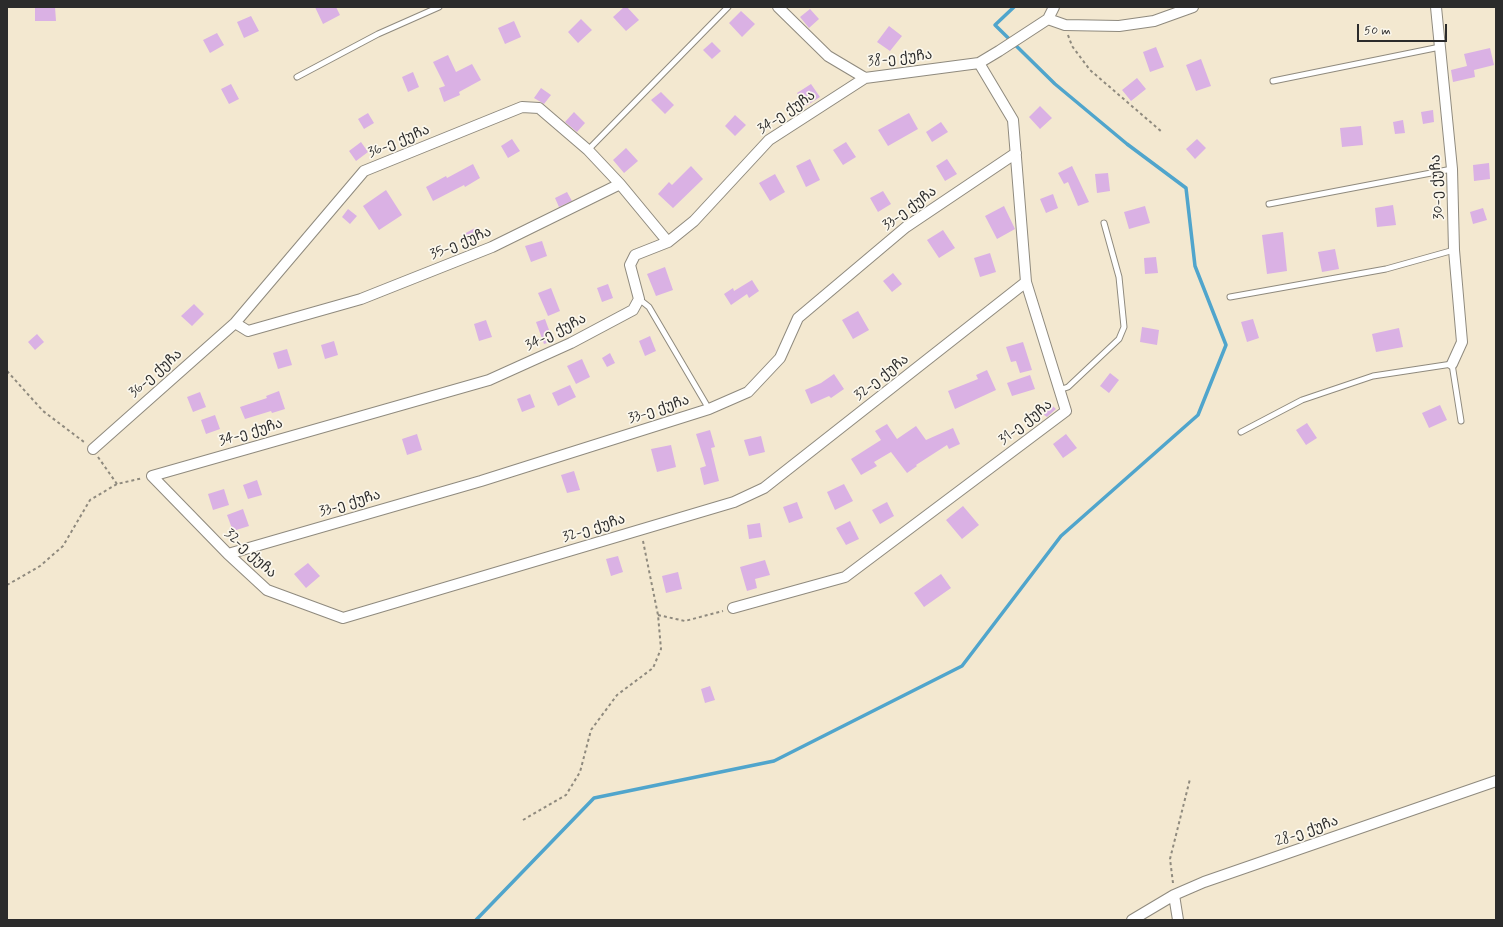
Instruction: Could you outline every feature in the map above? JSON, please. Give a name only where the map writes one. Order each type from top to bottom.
[{"type":"street","name":"38-ე ქუჩა","points":[[778,7],[828,56],[865,78],[978,63],[1048,19]]},
{"type":"street","points":[[1054,7],[1048,19],[1065,25],[1119,26],[1154,21],[1193,7]]},
{"type":"street","name":"30-ე ქუჩა","points":[[1436,7],[1452,169],[1454,250],[1462,342],[1452,364]]},
{"type":"street","name":"31-ე ქუჩა","points":[[733,608],[845,577],[1066,411],[1026,282],[1013,120],[978,63]]},
{"type":"street","name":"34-ე ქუჩა","points":[[152,476],[489,380],[571,343],[633,310],[639,299],[630,265],[635,255],[668,242],[694,221],[769,140],[865,78]]},
{"type":"street","name":"36-ე ქუჩა","points":[[93,449],[235,324],[364,171],[522,107],[539,108],[588,150],[620,184]]},
{"type":"street","name":"33-ე ქუჩა","points":[[228,554],[481,481],[709,409],[748,392],[780,358],[798,318],[900,232],[1016,153]]},
{"type":"street","points":[[620,184],[668,242]]},
{"type":"street","name":"35-ე ქუჩა","points":[[235,324],[248,331],[361,299],[492,247],[620,184]]},
{"type":"street","name":"32-ე ქუჩა","points":[[152,476],[228,554],[267,590],[343,618],[734,502],[764,488],[1026,282]]},
{"type":"street","name":"28-ე ქუჩა","points":[[1132,920],[1174,895],[1204,882],[1496,781]]},
{"type":"street","points":[[1174,895],[1178,920]]},
{"type":"lane","points":[[297,77],[378,34],[439,7]]},
{"type":"lane","points":[[588,150],[728,7]]},
{"type":"lane","points":[[1273,81],[1440,47]]},
{"type":"lane","points":[[1269,204],[1452,169]]},
{"type":"lane","points":[[1059,390],[1068,387],[1119,339],[1124,327],[1119,277],[1104,223]]},
{"type":"lane","points":[[1230,297],[1386,269],[1454,250]]},
{"type":"lane","points":[[639,299],[649,307],[709,409]]},
{"type":"lane","points":[[1241,432],[1302,400],[1373,376],[1452,364],[1461,422]]},
{"type":"path","points":[[1065,25],[1072,46],[1090,70],[1162,132]]},
{"type":"path","points":[[7,371],[43,411],[93,449],[117,484]]},
{"type":"path","points":[[7,585],[40,566],[63,546],[90,500],[117,484],[152,476]]},
{"type":"path","points":[[523,820],[566,795],[580,772],[591,730],[617,695],[653,668],[661,650],[658,615],[641,530]]},
{"type":"path","points":[[658,615],[685,621],[733,608]]},
{"type":"path","points":[[1174,895],[1170,859],[1190,779]]},
{"type":"building","points":[[35,7],[55,7],[56,21],[35,21]]},
{"type":"building","points":[[315,7],[336,7],[340,15],[323,24]]},
{"type":"building","points":[[624,7],[627,7],[639,20],[626,31],[613,17]]},
{"type":"building","points":[[810,9],[819,19],[809,28],[800,17]]},
{"type":"building","points":[[741,11],[755,24],[742,37],[729,23]]},
{"type":"building","points":[[251,16],[259,31],[244,38],[237,22]]},
{"type":"building","points":[[581,19],[592,30],[578,43],[568,32]]},
{"type":"building","points":[[514,21],[521,37],[505,44],[498,28]]},
{"type":"building","points":[[889,26],[902,36],[890,51],[877,42]]},
{"type":"building","points":[[217,33],[224,45],[210,53],[203,40]]},
{"type":"building","points":[[712,42],[721,51],[712,59],[703,50]]},
{"type":"building","points":[[1156,47],[1164,67],[1150,72],[1143,52]]},
{"type":"building","points":[[1490,48],[1494,65],[1474,70],[1475,77],[1453,82],[1451,70],[1467,66],[1464,54]]},
{"type":"building","points":[[448,55],[456,72],[472,64],[481,80],[459,92],[460,95],[444,102],[439,88],[445,86],[433,62]]},
{"type":"building","points":[[1201,59],[1211,86],[1196,91],[1186,65]]},
{"type":"building","points":[[413,72],[419,87],[408,92],[402,77]]},
{"type":"building","points":[[1137,78],[1146,89],[1131,101],[1122,90]]},
{"type":"building","points":[[231,84],[239,99],[229,104],[221,89]]},
{"type":"building","points":[[811,84],[820,97],[806,106],[797,93]]},
{"type":"building","points":[[541,88],[551,95],[544,104],[534,98]]},
{"type":"building","points":[[661,92],[674,105],[665,114],[651,100]]},
{"type":"building","points":[[1040,106],[1052,118],[1040,129],[1029,117]]},
{"type":"building","points":[[1433,110],[1434,122],[1423,124],[1421,112]]},
{"type":"building","points":[[574,112],[585,123],[577,132],[565,122]]},
{"type":"building","points":[[368,113],[374,123],[364,129],[358,119]]},
{"type":"building","points":[[909,113],[918,129],[888,146],[878,130]]},
{"type":"building","points":[[735,115],[746,125],[735,136],[725,126]]},
{"type":"building","points":[[1403,120],[1405,133],[1395,134],[1393,122]]},
{"type":"building","points":[[941,122],[948,132],[932,142],[926,132]]},
{"type":"building","points":[[1361,126],[1363,145],[1342,147],[1340,128]]},
{"type":"building","points":[[512,139],[520,151],[508,158],[501,146]]},
{"type":"building","points":[[1197,139],[1206,148],[1195,159],[1186,149]]},
{"type":"building","points":[[361,142],[368,152],[356,161],[349,151]]},
{"type":"building","points":[[846,142],[856,157],[843,165],[833,150]]},
{"type":"building","points":[[626,148],[638,161],[624,173],[613,160]]},
{"type":"building","points":[[810,159],[820,180],[806,187],[796,166]]},
{"type":"building","points":[[947,159],[957,174],[945,181],[936,166]]},
{"type":"building","points":[[1489,163],[1490,179],[1474,181],[1473,165]]},
{"type":"building","points":[[473,164],[480,178],[465,187],[464,185],[433,201],[426,187]]},
{"type":"building","points":[[691,166],[703,179],[673,208],[658,194],[669,182],[672,185]]},
{"type":"building","points":[[1072,166],[1089,202],[1078,206],[1068,182],[1064,184],[1058,173]]},
{"type":"building","points":[[1108,173],[1110,191],[1097,193],[1095,174]]},
{"type":"building","points":[[775,174],[785,192],[770,201],[759,183]]},
{"type":"building","points":[[386,190],[402,215],[379,230],[363,206]]},
{"type":"building","points":[[883,191],[891,204],[878,212],[870,198]]},
{"type":"building","points":[[567,192],[572,201],[559,207],[555,198]]},
{"type":"building","points":[[1053,194],[1058,208],[1046,213],[1040,199]]},
{"type":"building","points":[[1393,205],[1396,225],[1377,227],[1375,208]]},
{"type":"building","points":[[1004,206],[1015,229],[997,239],[985,216]]},
{"type":"building","points":[[1145,206],[1150,223],[1129,229],[1124,212]]},
{"type":"building","points":[[1483,208],[1487,220],[1473,224],[1470,212]]},
{"type":"building","points":[[348,209],[357,216],[350,224],[342,217]]},
{"type":"building","points":[[477,227],[483,238],[468,246],[462,235]]},
{"type":"building","points":[[943,230],[955,248],[939,258],[927,240]]},
{"type":"building","points":[[1283,232],[1287,271],[1267,274],[1262,235]]},
{"type":"building","points":[[542,241],[547,256],[531,262],[525,246]]},
{"type":"building","points":[[1335,249],[1339,269],[1322,272],[1318,252]]},
{"type":"building","points":[[990,253],[996,272],[980,277],[974,258]]},
{"type":"building","points":[[1156,257],[1158,273],[1145,274],[1144,258]]},
{"type":"building","points":[[665,267],[673,290],[656,296],[647,274]]},
{"type":"building","points":[[893,273],[902,284],[892,292],[883,281]]},
{"type":"building","points":[[752,280],[759,291],[749,298],[747,294],[731,305],[724,294],[733,288],[734,291]]},
{"type":"building","points":[[608,284],[613,298],[602,302],[597,288]]},
{"type":"building","points":[[551,288],[560,311],[548,316],[538,293]]},
{"type":"building","points":[[194,304],[204,314],[192,326],[181,316]]},
{"type":"building","points":[[858,311],[869,330],[853,339],[842,320]]},
{"type":"building","points":[[545,319],[553,341],[544,344],[536,322]]},
{"type":"building","points":[[1253,319],[1259,338],[1247,342],[1241,322]]},
{"type":"building","points":[[486,320],[492,337],[479,341],[474,324]]},
{"type":"building","points":[[1142,327],[1159,330],[1157,345],[1140,342]]},
{"type":"building","points":[[1399,328],[1403,347],[1376,352],[1372,334]]},
{"type":"building","points":[[37,334],[44,342],[35,350],[28,342]]},
{"type":"building","points":[[650,336],[656,351],[645,356],[639,341]]},
{"type":"building","points":[[334,341],[338,355],[325,359],[321,345]]},
{"type":"building","points":[[1023,342],[1032,370],[1020,373],[1016,361],[1011,362],[1006,347]]},
{"type":"building","points":[[287,349],[292,365],[278,369],[273,353]]},
{"type":"building","points":[[610,353],[615,363],[607,367],[602,358]]},
{"type":"building","points":[[582,359],[590,377],[576,384],[567,366]]},
{"type":"building","points":[[987,370],[996,390],[955,409],[948,391],[978,379],[976,375]]},
{"type":"building","points":[[1110,373],[1119,380],[1109,393],[1100,386]]},
{"type":"building","points":[[834,374],[844,389],[831,398],[829,396],[811,404],[805,390],[821,383]]},
{"type":"building","points":[[1030,375],[1035,389],[1012,396],[1007,383]]},
{"type":"building","points":[[570,385],[576,397],[558,406],[552,393]]},
{"type":"building","points":[[279,391],[285,409],[272,413],[271,411],[245,419],[240,407],[267,398],[266,396]]},
{"type":"building","points":[[200,392],[206,407],[193,412],[187,397]]},
{"type":"building","points":[[530,394],[535,407],[522,412],[517,399]]},
{"type":"building","points":[[1048,402],[1056,409],[1047,417],[1040,412]]},
{"type":"building","points":[[1440,405],[1447,420],[1429,428],[1422,413]]},
{"type":"building","points":[[215,415],[220,429],[206,434],[201,420]]},
{"type":"building","points":[[1307,423],[1317,438],[1306,445],[1296,430]]},
{"type":"building","points":[[887,424],[897,439],[916,426],[926,440],[953,428],[960,444],[949,449],[947,445],[916,465],[917,466],[907,473],[891,452],[874,462],[877,466],[861,475],[851,459],[881,440],[875,431]]},
{"type":"building","points":[[710,430],[715,447],[711,448],[719,481],[704,485],[700,468],[706,466],[696,434]]},
{"type":"building","points":[[417,434],[422,450],[407,455],[402,439]]},
{"type":"building","points":[[1066,434],[1077,448],[1063,458],[1053,444]]},
{"type":"building","points":[[761,436],[765,452],[749,456],[744,440]]},
{"type":"building","points":[[671,445],[676,467],[657,472],[651,449]]},
{"type":"building","points":[[574,471],[580,490],[567,493],[561,475]]},
{"type":"building","points":[[257,480],[262,495],[248,499],[243,485]]},
{"type":"building","points":[[844,484],[853,501],[835,510],[827,492]]},
{"type":"building","points":[[224,489],[229,505],[213,510],[208,494]]},
{"type":"building","points":[[797,502],[803,518],[789,523],[783,507]]},
{"type":"building","points":[[887,502],[894,516],[880,524],[872,510]]},
{"type":"building","points":[[963,506],[979,525],[962,539],[946,520]]},
{"type":"building","points":[[243,509],[249,526],[233,531],[227,515]]},
{"type":"building","points":[[850,521],[859,539],[846,545],[836,528]]},
{"type":"building","points":[[760,523],[762,537],[749,539],[747,525]]},
{"type":"building","points":[[618,556],[623,572],[611,576],[606,559]]},
{"type":"building","points":[[765,560],[770,575],[755,579],[757,588],[747,591],[740,567]]},
{"type":"building","points":[[308,563],[320,576],[306,588],[294,574]]},
{"type":"building","points":[[678,572],[682,589],[666,593],[662,576]]},
{"type":"building","points":[[941,574],[951,588],[924,607],[914,593]]},
{"type":"building","points":[[710,686],[715,700],[705,703],[701,689]]},
{"type":"waterway","points":[[476,920],[594,798],[774,761],[962,666],[1061,536],[1198,415],[1226,345],[1195,266],[1186,188],[1127,144],[1055,84],[995,25],[1014,7]]}]
